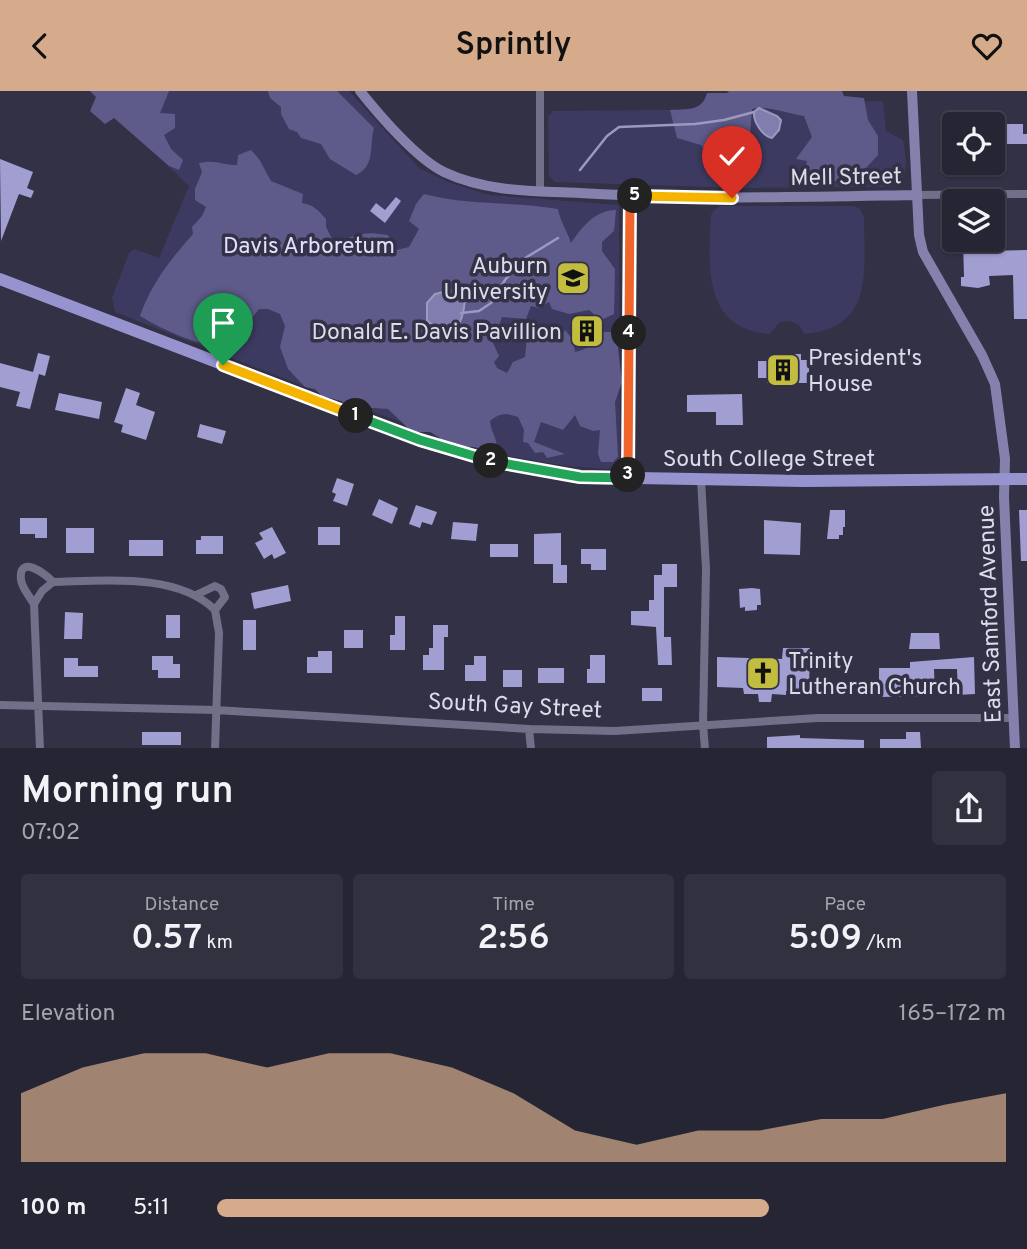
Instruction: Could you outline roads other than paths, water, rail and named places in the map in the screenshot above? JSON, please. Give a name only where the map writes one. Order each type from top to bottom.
[{"type":"main road","name":"South College Street","points":[[0,279],[420,440],[483,459],[548,473],[580,477],[804,481],[1027,479]]},
{"type":"street","name":"Mell Street","points":[[360,91],[414,150],[443,172],[503,189],[706,199],[1027,194]]},
{"type":"street","points":[[540,91],[540,191]]},
{"type":"street","name":"East Samford Avenue","points":[[912,91],[916,195],[923,253],[982,355],[995,384],[1003,438],[1015,748]]},
{"type":"street","points":[[628,478],[630,196]]},
{"type":"street","points":[[701,479],[706,569],[703,725],[705,748]]},
{"type":"street","points":[[40,748],[34,604],[21,582],[22,574],[25,568],[39,568],[52,582]]},
{"type":"street","points":[[34,604],[52,582],[130,581],[196,595],[215,610],[219,633],[215,748]]},
{"type":"street","points":[[196,595],[215,586],[221,589],[225,597],[215,610]]},
{"type":"street","name":"South Gay Street","points":[[0,705],[216,710],[529,729],[614,731],[818,718],[1027,718]]},
{"type":"street","points":[[529,729],[531,748]]},
{"type":"waterway","points":[[580,170],[607,136],[619,127],[695,124],[754,112]]},
{"type":"waterway","points":[[461,313],[479,311],[491,303],[522,260],[558,238]]},
{"type":"place","name":"Auburn University","points":[[573,278]]},
{"type":"place","name":"Donald E. Davis Pavillion","points":[[587,331]]},
{"type":"place","name":"President's House","points":[[783,370]]},
{"type":"place","name":"Trinity Lutheran Church","points":[[763,673]]},
{"type":"park label","name":"Davis Arboretum","points":[[309,245]]}]
